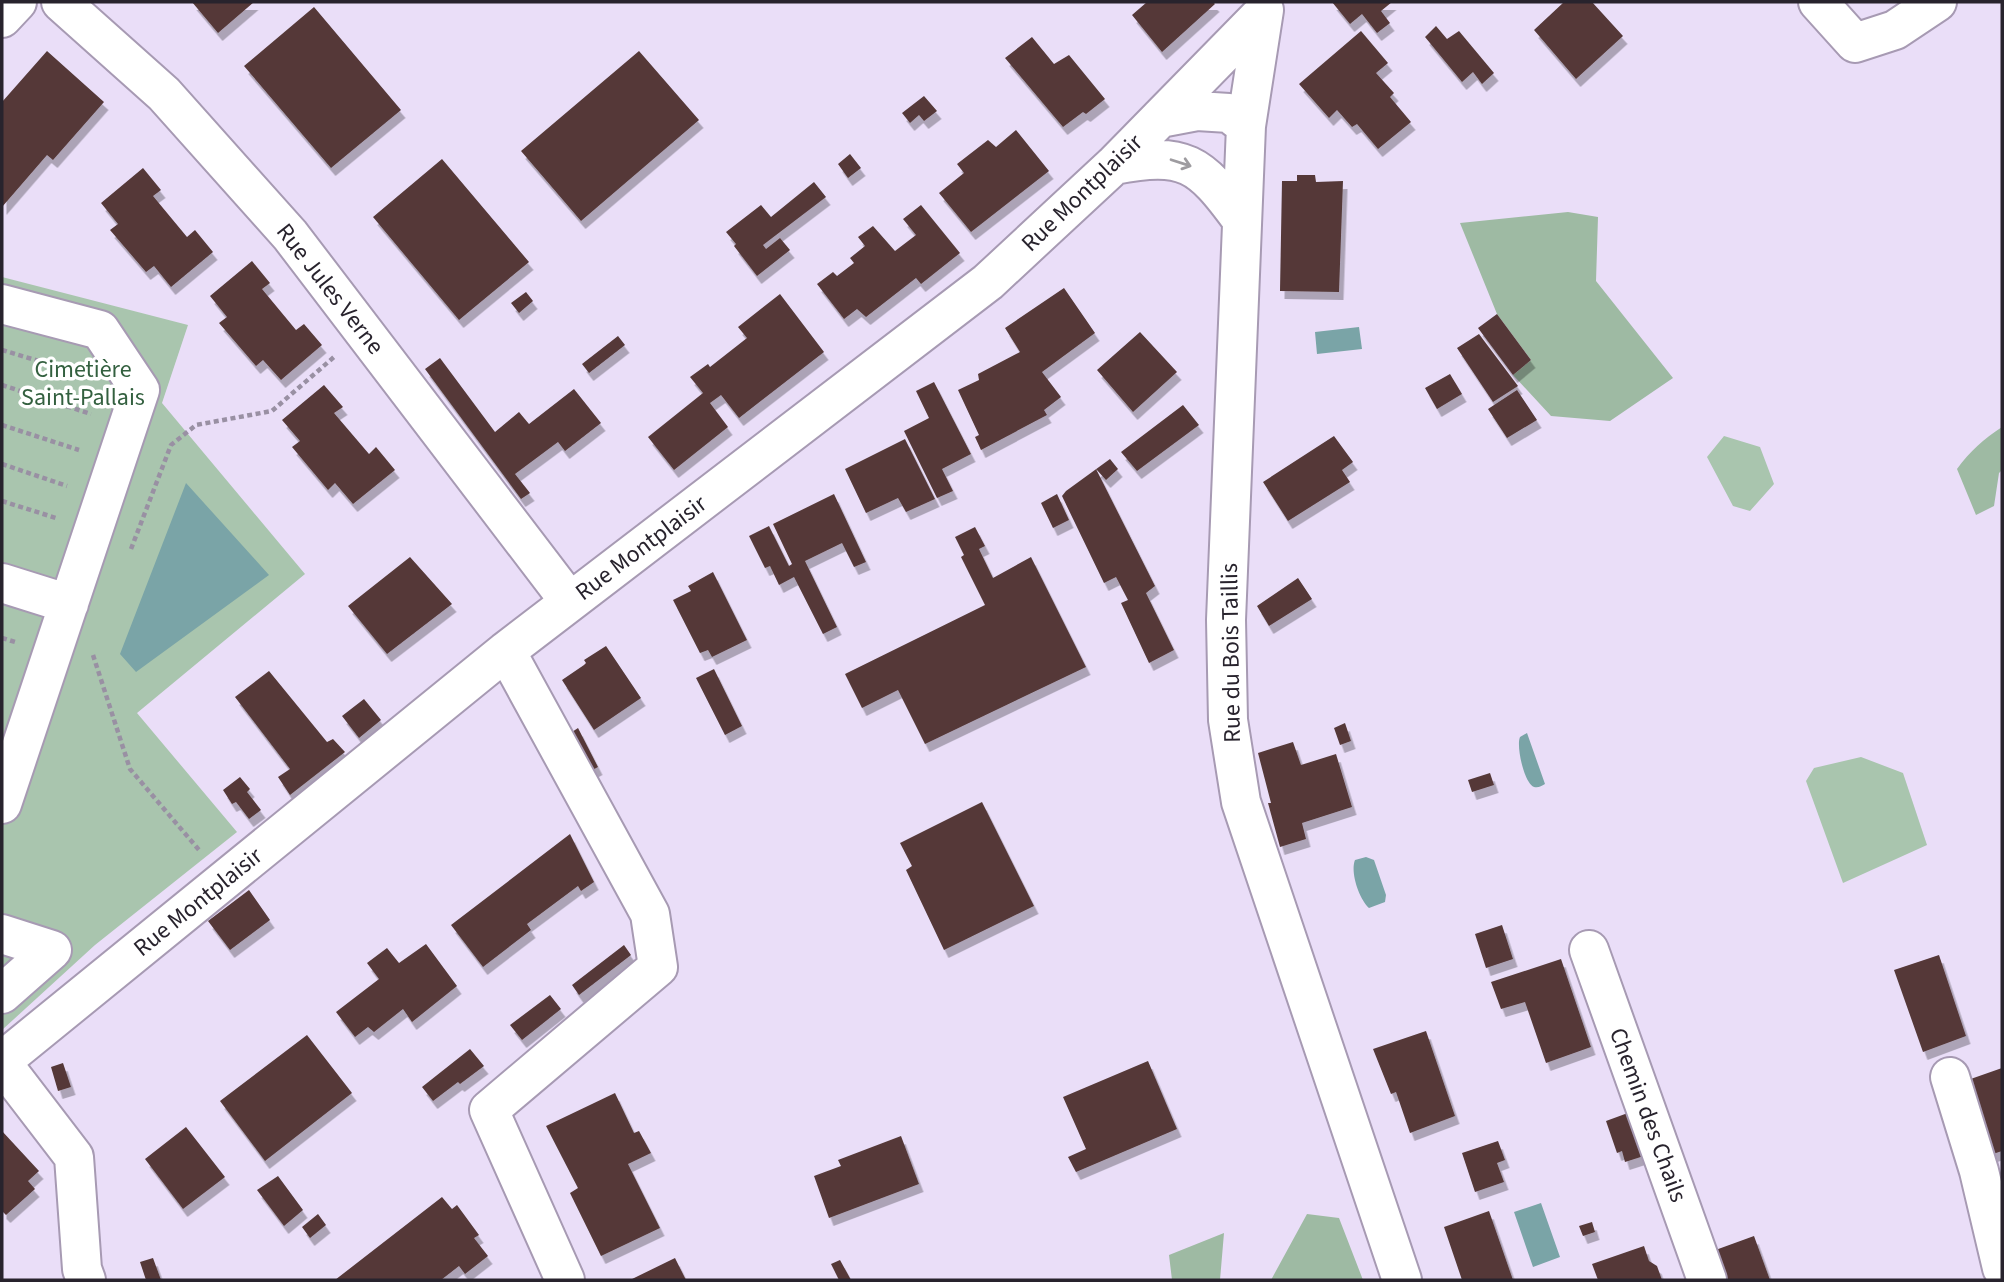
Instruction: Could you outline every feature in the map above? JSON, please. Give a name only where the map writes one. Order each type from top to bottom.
[{"type":"street","points":[[2,18],[17,2]]},
{"type":"street","name":"Rue Jules Verne","points":[[61,2],[164,94],[290,235],[570,602]]},
{"type":"street","points":[[1818,2],[1854,43],[1895,30],[1937,2]]},
{"type":"street","name":"Rue Montplaisir","points":[[2,1062],[506,651],[988,282],[1114,165],[1264,8]]},
{"type":"street","name":"Rue du Bois Taillis","points":[[1264,8],[1246,126],[1241,219],[1227,620],[1228,720],[1241,802],[1402,1280]]},
{"type":"street","points":[[1160,118],[1197,111],[1229,113],[1246,126]]},
{"type":"street","points":[[1114,165],[1161,159],[1174,160],[1196,169],[1216,185],[1241,219]]},
{"type":"street","points":[[2,304],[100,330],[141,390],[2,804]]},
{"type":"street","points":[[2,583],[69,604]]},
{"type":"street","points":[[506,651],[650,914],[658,967],[489,1110],[565,1280]]},
{"type":"street","points":[[2,934],[52,950],[2,994]]},
{"type":"street","name":"Chemin des Chails","points":[[1589,950],[1707,1280]]},
{"type":"street","points":[[2,1062],[74,1157],[82,1269],[86,1280]]},
{"type":"street","points":[[1951,1077],[1979,1171],[2002,1268]]},
{"type":"path","points":[[127,561],[172,445],[195,425],[272,411],[363,331]]},
{"type":"path","points":[[2,350],[90,377],[120,359]]},
{"type":"path","points":[[2,385],[128,426]]},
{"type":"path","points":[[2,425],[117,462]]},
{"type":"path","points":[[2,464],[99,514]]},
{"type":"path","points":[[2,501],[99,514]]},
{"type":"path","points":[[92,651],[130,769],[225,879]]},
{"type":"green space","name":"Cimetière Saint-Pallais","points":[[2,277],[188,325],[162,403],[305,574],[137,713],[237,832],[95,945],[2,1030]]},
{"type":"green space","points":[[1724,436],[1760,447],[1774,484],[1750,511],[1733,506],[1707,457]]},
{"type":"green space","points":[[1861,757],[1903,773],[1927,845],[1843,883],[1806,781],[1814,768]]},
{"type":"shaded area","points":[[1568,212],[1598,217],[1596,281],[1673,378],[1610,421],[1551,416],[1513,375],[1531,360],[1497,314],[1460,223]]},
{"type":"shaded area","points":[[1359,327],[1362,349],[1317,354],[1315,332]]},
{"type":"shaded area","points":[[2002,427],[2002,470],[1999,473],[1994,506],[1976,515],[1957,469],[1978,446]]},
{"type":"shaded area","points":[[186,483],[269,575],[136,672],[120,654]]},
{"type":"shaded area","points":[[1527,733],[1545,784],[1539,787],[1530,784],[1522,764],[1519,742],[1520,737]]},
{"type":"shaded area","points":[[1366,857],[1374,860],[1386,895],[1385,902],[1369,908],[1359,892],[1354,871],[1355,860]]},
{"type":"shaded area","points":[[1541,1203],[1560,1257],[1533,1267],[1514,1212]]},
{"type":"shaded area","points":[[1307,1214],[1339,1218],[1363,1280],[1271,1280]]},
{"type":"shaded area","points":[[1224,1233],[1220,1280],[1172,1280],[1169,1255]]},
{"type":"building","points":[[192,2],[254,2],[218,33]]},
{"type":"building","points":[[1147,2],[1215,4],[1162,52],[1132,15]]},
{"type":"building","points":[[1332,2],[1392,2],[1381,11],[1390,23],[1377,33],[1362,14],[1350,24]]},
{"type":"building","points":[[1564,2],[1592,2],[1623,36],[1576,79],[1534,30]]},
{"type":"building","points":[[314,7],[401,110],[331,168],[244,66]]},
{"type":"building","points":[[1436,26],[1447,39],[1459,31],[1494,73],[1482,84],[1473,72],[1462,82],[1425,37]]},
{"type":"building","points":[[1361,31],[1388,63],[1376,73],[1394,93],[1390,97],[1411,122],[1378,149],[1357,124],[1352,127],[1337,110],[1329,118],[1299,84]]},
{"type":"building","points":[[1032,37],[1054,64],[1069,55],[1105,99],[1063,127],[1005,58]]},
{"type":"building","points":[[47,51],[104,102],[53,160],[47,155],[2,207],[2,102]]},
{"type":"building","points":[[639,51],[699,120],[581,221],[521,151]]},
{"type":"building","points":[[924,96],[937,111],[924,121],[919,115],[910,123],[902,113]]},
{"type":"building","points":[[1016,130],[1049,171],[971,232],[939,193],[964,173],[957,164],[988,140],[996,147]]},
{"type":"building","points":[[850,154],[861,168],[848,178],[838,164]]},
{"type":"building","points":[[442,159],[529,262],[459,320],[373,217]]},
{"type":"building","points":[[143,168],[161,190],[153,196],[187,237],[195,230],[213,252],[171,287],[154,266],[146,272],[110,230],[118,224],[101,203]]},
{"type":"building","points":[[1297,175],[1315,175],[1316,182],[1343,181],[1339,292],[1280,291],[1282,181],[1297,181]]},
{"type":"building","points":[[814,182],[826,197],[763,245],[766,249],[780,238],[790,250],[757,276],[726,232],[761,205],[771,217]]},
{"type":"building","points":[[921,205],[960,253],[921,284],[916,278],[866,317],[857,309],[844,319],[817,284],[833,272],[837,276],[854,263],[850,258],[865,246],[858,237],[873,226],[895,251],[916,235],[903,219]]},
{"type":"building","points":[[252,261],[270,283],[262,289],[296,330],[304,324],[322,345],[281,380],[263,360],[256,366],[219,323],[227,317],[210,296]]},
{"type":"building","points":[[1064,288],[1095,333],[1042,372],[1061,397],[1044,410],[1047,415],[981,450],[975,437],[979,435],[958,390],[979,380],[978,374],[1020,352],[1005,328]]},
{"type":"building","points":[[526,292],[533,301],[519,313],[511,303]]},
{"type":"building","points":[[780,294],[824,352],[739,418],[721,395],[710,403],[728,427],[674,470],[648,437],[703,393],[690,377],[708,364],[710,367],[747,338],[738,327]]},
{"type":"building","points":[[1497,314],[1531,360],[1513,375],[1478,328]]},
{"type":"building","points":[[1140,332],[1177,372],[1133,412],[1097,370]]},
{"type":"building","points":[[1479,334],[1518,386],[1493,402],[1457,348]]},
{"type":"building","points":[[618,336],[625,345],[589,373],[582,364]]},
{"type":"building","points":[[440,358],[495,432],[519,412],[529,424],[574,389],[601,423],[565,451],[558,442],[515,474],[530,493],[521,499],[425,369]]},
{"type":"building","points":[[1450,374],[1462,394],[1437,409],[1425,388]]},
{"type":"building","points":[[934,382],[971,454],[942,469],[953,491],[937,498],[904,431],[929,418],[916,391]]},
{"type":"building","points":[[324,385],[343,407],[334,413],[369,454],[376,447],[395,470],[353,504],[335,483],[328,490],[292,447],[300,441],[282,420]]},
{"type":"building","points":[[1517,390],[1537,420],[1507,438],[1488,409]]},
{"type":"building","points":[[1183,405],[1199,425],[1137,471],[1121,452]]},
{"type":"building","points":[[1334,436],[1353,462],[1342,470],[1350,482],[1288,521],[1263,482]]},
{"type":"building","points":[[905,439],[935,499],[906,512],[898,498],[866,513],[845,469]]},
{"type":"building","points":[[1110,459],[1118,469],[1106,480],[1096,469]]},
{"type":"building","points":[[1096,469],[1155,586],[1146,593],[1174,650],[1149,663],[1121,603],[1128,600],[1116,577],[1104,583],[1062,496]]},
{"type":"building","points":[[834,494],[866,562],[854,567],[842,543],[805,561],[837,627],[823,634],[794,577],[779,585],[770,566],[765,568],[749,536],[769,526],[789,566],[792,564],[773,524]]},
{"type":"building","points":[[1057,494],[1069,520],[1053,528],[1041,503]]},
{"type":"building","points":[[975,527],[985,546],[979,549],[993,578],[1031,557],[1086,667],[925,744],[898,690],[862,708],[845,674],[985,605],[961,557],[964,555],[955,537]]},
{"type":"building","points":[[410,557],[452,604],[387,654],[348,606]]},
{"type":"building","points":[[713,572],[747,640],[712,657],[708,650],[700,653],[673,600],[691,591],[688,586]]},
{"type":"building","points":[[1298,578],[1312,599],[1269,626],[1257,606]]},
{"type":"building","points":[[606,646],[641,698],[594,730],[562,680],[584,665],[584,660]]},
{"type":"building","points":[[714,669],[742,726],[725,735],[696,678]]},
{"type":"building","points":[[269,671],[327,742],[333,739],[345,752],[290,795],[278,777],[290,769],[235,697]]},
{"type":"building","points":[[364,699],[381,720],[359,738],[342,716]]},
{"type":"building","points":[[1345,723],[1351,741],[1340,745],[1334,728]]},
{"type":"building","points":[[578,728],[598,767],[585,774],[566,736]]},
{"type":"building","points":[[1293,742],[1301,765],[1336,754],[1352,807],[1302,823],[1306,839],[1280,847],[1258,753]]},
{"type":"building","points":[[1490,773],[1494,785],[1472,792],[1468,780]]},
{"type":"building","points":[[240,777],[250,789],[247,792],[261,810],[249,819],[236,802],[232,804],[223,790]]},
{"type":"building","points":[[982,802],[1034,906],[944,950],[906,870],[912,866],[900,843]]},
{"type":"building","points":[[570,834],[594,882],[581,891],[578,886],[527,924],[531,930],[483,967],[451,925]]},
{"type":"building","points":[[249,890],[270,920],[230,950],[208,921]]},
{"type":"building","points":[[1502,925],[1513,959],[1486,968],[1475,934]]},
{"type":"building","points":[[426,944],[457,986],[412,1022],[403,1009],[374,1032],[368,1027],[355,1037],[336,1012],[379,979],[367,963],[387,948],[399,963]]},
{"type":"building","points":[[624,945],[631,955],[579,995],[572,985]]},
{"type":"building","points":[[1939,955],[1966,1036],[1923,1052],[1894,970]]},
{"type":"building","points":[[1561,959],[1591,1047],[1546,1063],[1525,1002],[1501,1009],[1491,982]]},
{"type":"building","points":[[550,995],[561,1009],[522,1040],[510,1025]]},
{"type":"building","points":[[1426,1031],[1455,1116],[1410,1133],[1396,1092],[1391,1094],[1373,1049]]},
{"type":"building","points":[[307,1035],[352,1093],[265,1161],[220,1101]]},
{"type":"building","points":[[470,1049],[484,1066],[433,1101],[422,1087]]},
{"type":"building","points":[[1148,1061],[1177,1129],[1076,1172],[1068,1157],[1086,1149],[1063,1097]]},
{"type":"building","points":[[63,1063],[71,1087],[58,1091],[51,1067]]},
{"type":"building","points":[[2002,1068],[2002,1151],[1990,1155],[1965,1081]]},
{"type":"building","points":[[615,1093],[634,1133],[639,1131],[651,1153],[628,1164],[660,1228],[601,1256],[570,1193],[578,1188],[546,1126]]},
{"type":"building","points":[[1636,1110],[1647,1155],[1625,1162],[1622,1151],[1617,1153],[1606,1121]]},
{"type":"building","points":[[186,1127],[225,1177],[183,1209],[145,1159]]},
{"type":"building","points":[[2,1131],[39,1171],[28,1181],[35,1189],[6,1215],[2,1211]]},
{"type":"building","points":[[901,1136],[919,1184],[829,1218],[814,1176],[841,1166],[838,1160]]},
{"type":"building","points":[[1498,1141],[1505,1160],[1497,1163],[1504,1182],[1475,1192],[1462,1153]]},
{"type":"building","points":[[278,1176],[303,1210],[284,1226],[257,1190]]},
{"type":"building","points":[[442,1197],[452,1209],[457,1205],[479,1235],[474,1238],[488,1256],[465,1274],[459,1266],[441,1280],[335,1280]]},
{"type":"building","points":[[1489,1211],[1513,1280],[1462,1280],[1444,1227]]},
{"type":"building","points":[[318,1214],[326,1225],[310,1238],[302,1227]]},
{"type":"building","points":[[1592,1222],[1595,1232],[1583,1236],[1579,1226]]},
{"type":"building","points":[[1754,1236],[1770,1280],[1720,1280],[1710,1252]]},
{"type":"building","points":[[1644,1246],[1649,1261],[1657,1266],[1662,1280],[1598,1280],[1592,1264]]},
{"type":"building","points":[[153,1258],[161,1280],[146,1280],[140,1262]]},
{"type":"building","points":[[675,1258],[686,1280],[630,1280]]},
{"type":"building","points":[[840,1260],[851,1280],[839,1280],[831,1264]]}]
